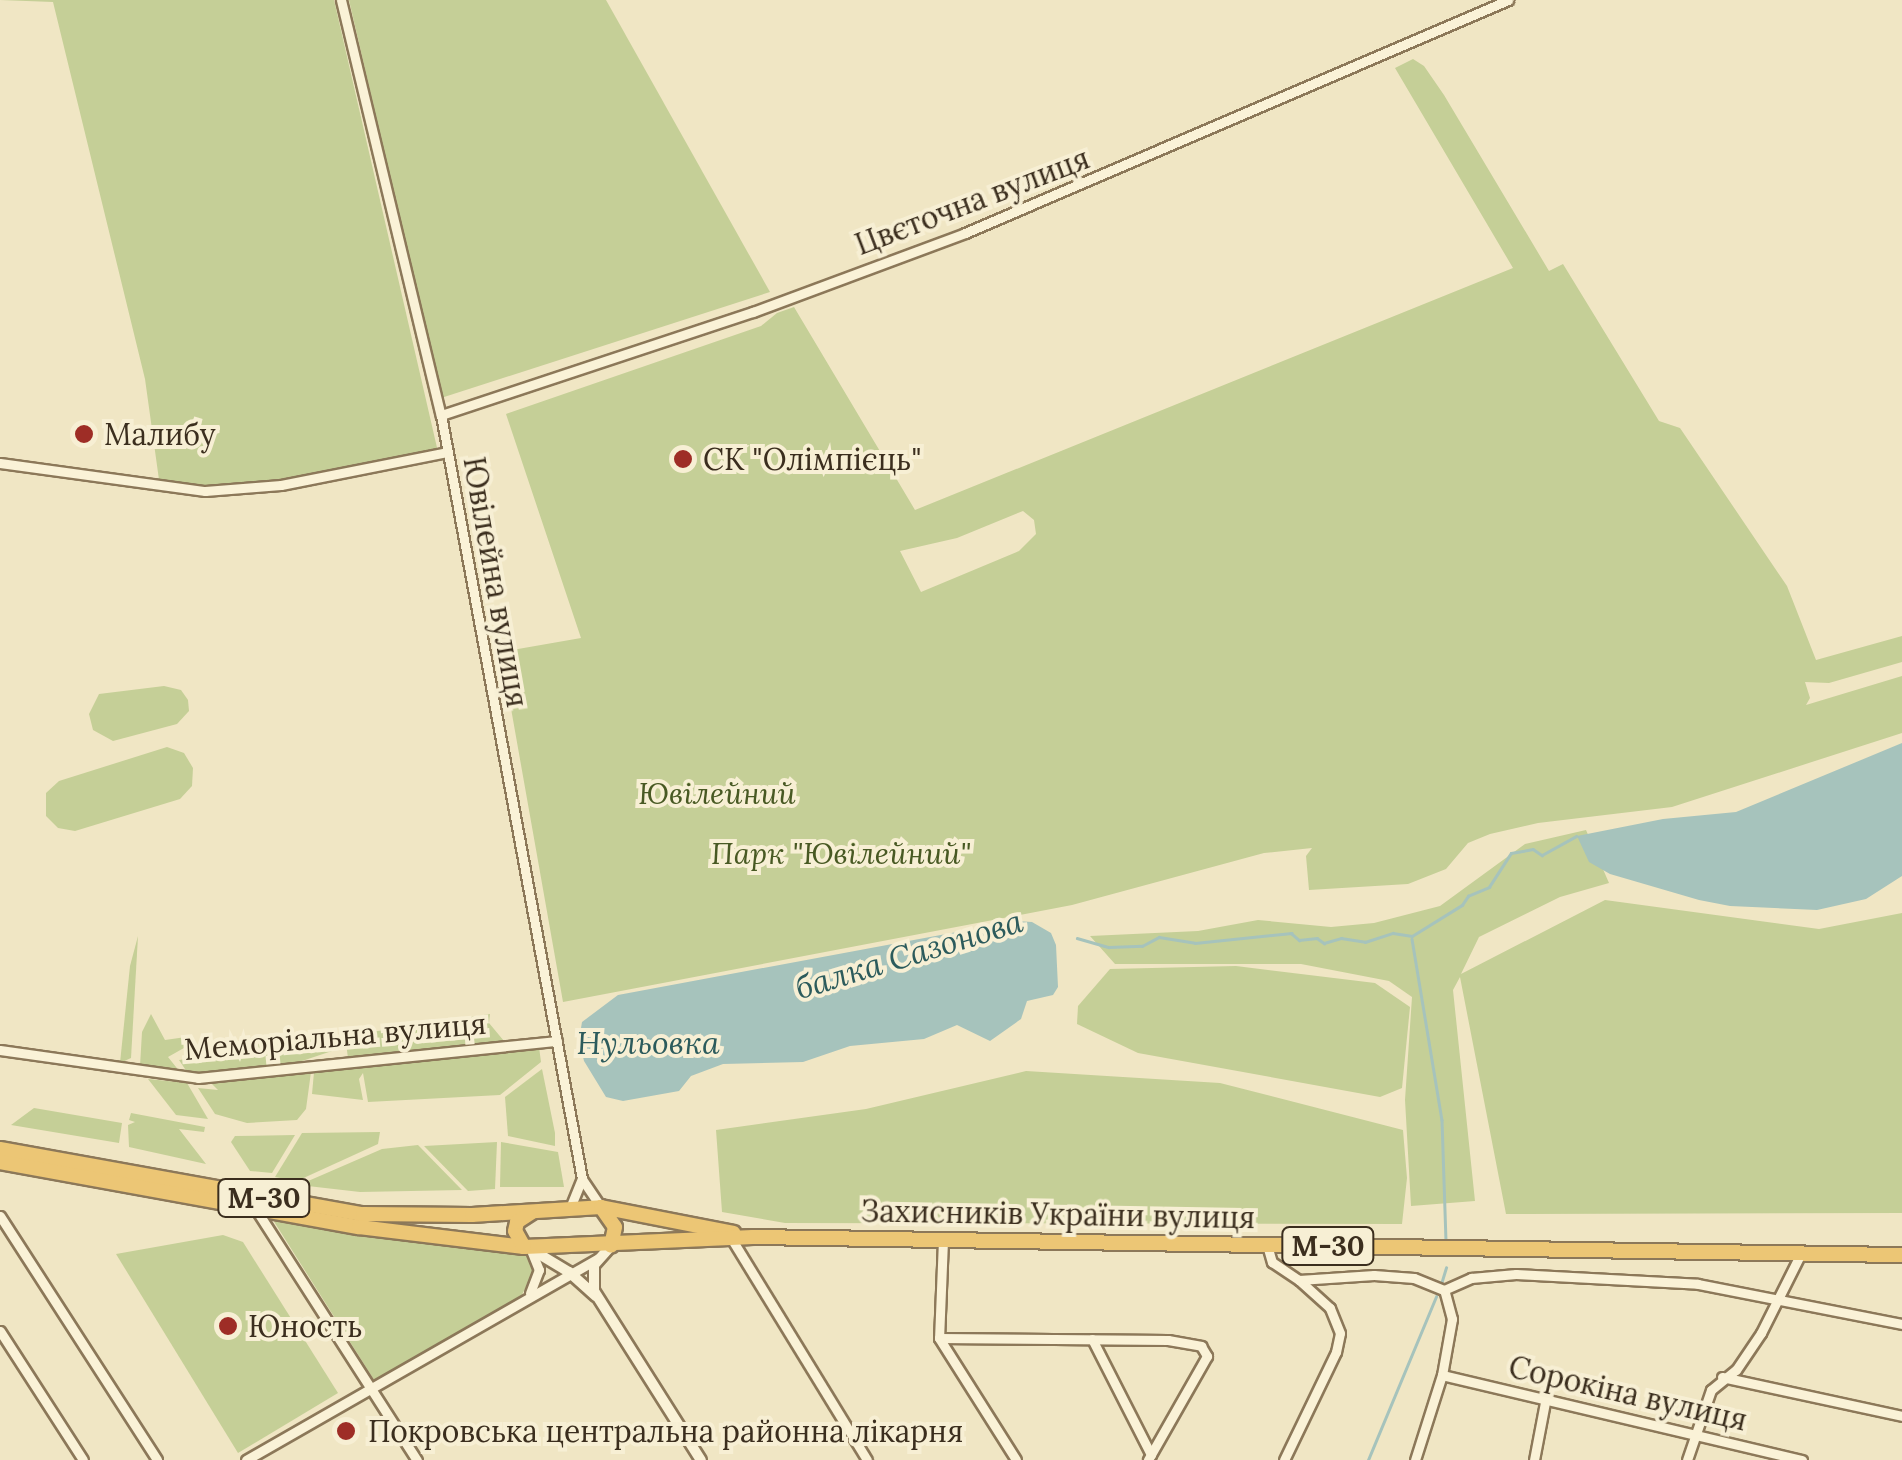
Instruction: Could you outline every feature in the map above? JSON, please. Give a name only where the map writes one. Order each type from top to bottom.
[{"type":"highway","name":"М-30","points":[[0,1149],[364,1214],[532,1213],[601,1207]]},
{"type":"highway","name":"М-30","points":[[0,1162],[360,1228],[528,1248],[611,1246]]},
{"type":"highway","points":[[601,1207],[614,1227],[611,1246]]},
{"type":"highway","name":"Захисників України вулиця","points":[[601,1207],[753,1236]]},
{"type":"highway","points":[[528,1248],[515,1231],[523,1216],[532,1213]]},
{"type":"highway","name":"Захисників України вулиця","points":[[611,1246],[753,1236],[1902,1255]]},
{"type":"street","name":"Ювілейна вулиця","points":[[341,0],[441,414],[582,1178],[601,1207]]},
{"type":"street","name":"Цвєточна вулиця","points":[[441,414],[753,312],[965,233],[1508,0]]},
{"type":"street","points":[[0,463],[205,491],[280,485],[447,452]]},
{"type":"street","name":"Меморіальна вулиця","points":[[0,1050],[198,1078],[557,1041]]},
{"type":"street","points":[[562,1212],[576,1200],[582,1178]]},
{"type":"street","points":[[254,1208],[417,1460]]},
{"type":"street","points":[[0,1216],[158,1460]]},
{"type":"street","points":[[731,1238],[866,1460]]},
{"type":"street","points":[[943,1240],[939,1338],[1016,1460]]},
{"type":"street","points":[[1267,1245],[1272,1262],[1330,1308],[1340,1333],[1336,1352],[1284,1460]]},
{"type":"street","points":[[246,1460],[525,1296],[598,1258],[611,1246]]},
{"type":"street","points":[[528,1248],[569,1272],[603,1304]]},
{"type":"street","points":[[525,1296],[538,1278],[528,1248]]},
{"type":"street","points":[[1687,1460],[1711,1390],[1722,1377],[1736,1370],[1781,1298],[1801,1253]]},
{"type":"street","points":[[598,1258],[592,1276],[603,1304],[701,1460]]},
{"type":"street","points":[[1299,1280],[1374,1275],[1414,1278],[1444,1290],[1471,1278],[1516,1274],[1727,1287],[1902,1324]]},
{"type":"street","points":[[1415,1460],[1442,1375],[1452,1319],[1444,1290]]},
{"type":"street","points":[[0,1331],[83,1460]]},
{"type":"street","points":[[939,1338],[1189,1342],[1200,1346],[1207,1356],[1150,1458]]},
{"type":"street","points":[[1092,1340],[1150,1458]]},
{"type":"street","name":"Сорокіна вулиця","points":[[1442,1375],[1802,1460]]},
{"type":"street","points":[[1722,1377],[1902,1416]]},
{"type":"street","points":[[1534,1460],[1546,1397]]},
{"type":"green space","points":[[0,0],[334,0],[438,452],[243,490],[160,487],[145,379],[53,2]]},
{"type":"green space","points":[[349,0],[606,0],[770,292],[441,398]]},
{"type":"green space","points":[[1413,59],[1424,66],[1549,271],[1563,264],[1659,421],[1680,428],[1787,586],[1816,660],[1902,636],[1902,662],[1829,683],[1805,682],[1810,698],[1806,705],[1902,676],[1902,733],[1672,807],[1538,823],[1490,834],[1468,843],[1446,869],[1408,884],[1309,890],[1306,856],[1312,848],[1264,853],[1072,905],[563,1002],[501,652],[581,638],[506,414],[761,326],[777,313],[794,307],[915,510],[1513,268],[1395,68]],"holes":[[[1023,511],[1034,520],[1036,534],[1019,551],[921,592],[900,551],[957,538]]]},
{"type":"green space","points":[[164,686],[181,690],[188,700],[189,711],[177,724],[113,741],[93,730],[89,714],[99,694]]},
{"type":"green space","points":[[167,747],[184,753],[193,768],[192,786],[180,799],[75,831],[58,828],[46,816],[46,793],[59,781]]},
{"type":"green space","points":[[1586,830],[1609,883],[1560,897],[1479,937],[1461,974],[1605,900],[1819,929],[1902,913],[1902,1213],[1506,1214],[1460,977],[1453,990],[1475,1201],[1411,1206],[1405,1100],[1412,997],[1389,981],[1301,964],[1115,964],[1090,936],[1198,931],[1258,920],[1331,927],[1374,923],[1440,906],[1525,844]]},
{"type":"green space","points":[[138,936],[131,1058],[120,1063],[130,966]]},
{"type":"green space","points":[[1236,966],[1375,983],[1410,1007],[1402,1088],[1380,1097],[1138,1053],[1077,1024],[1078,1006],[1110,969]]},
{"type":"green space","points":[[151,1014],[165,1040],[186,1037],[191,1044],[168,1057],[180,1072],[140,1066],[142,1032]]},
{"type":"green space","points":[[490,1014],[489,1023],[504,1041],[348,1058],[345,1036]]},
{"type":"green space","points":[[257,1036],[337,1038],[338,1049],[293,1064],[296,1072],[311,1072],[306,1109],[297,1120],[247,1123],[215,1114],[198,1088],[218,1090],[210,1082],[215,1081],[212,1072],[187,1072],[179,1060],[209,1056],[209,1048]]},
{"type":"green space","points":[[539,1047],[541,1062],[500,1095],[368,1102],[363,1073],[359,1079],[363,1100],[312,1094],[314,1072]]},
{"type":"green space","points":[[542,1069],[555,1146],[508,1136],[505,1097]]},
{"type":"green space","points":[[1026,1071],[1220,1083],[1403,1130],[1407,1178],[1402,1224],[785,1223],[722,1212],[716,1130],[866,1109]]},
{"type":"green space","points":[[148,1079],[187,1083],[208,1119],[176,1115]]},
{"type":"green space","points":[[34,1108],[122,1123],[119,1143],[11,1125]]},
{"type":"green space","points":[[131,1113],[205,1127],[204,1132],[179,1129],[206,1164],[129,1147],[128,1125],[135,1122],[129,1120]]},
{"type":"green space","points":[[380,1132],[378,1144],[297,1181],[275,1177],[302,1133]]},
{"type":"green space","points":[[295,1135],[272,1173],[250,1171],[231,1142],[235,1136]]},
{"type":"green space","points":[[497,1142],[495,1189],[468,1191],[424,1146]]},
{"type":"green space","points":[[501,1142],[558,1152],[564,1187],[500,1187]]},
{"type":"green space","points":[[418,1145],[462,1190],[360,1192],[299,1185],[382,1149]]},
{"type":"green space","points":[[273,1220],[358,1236],[525,1254],[536,1265],[521,1297],[376,1383]]},
{"type":"green space","name":"Юность","points":[[223,1235],[243,1242],[338,1393],[238,1453],[116,1254]]},
{"type":"water","points":[[1902,743],[1902,876],[1866,899],[1817,910],[1730,906],[1699,900],[1610,874],[1589,862],[1577,836],[1663,819],[1736,812]]},
{"type":"water","name":"Нульовка","points":[[1016,921],[1032,922],[1051,933],[1056,945],[1058,987],[1053,995],[1027,1001],[1021,1019],[990,1041],[957,1025],[924,1039],[850,1046],[803,1062],[723,1064],[691,1076],[679,1091],[623,1101],[606,1097],[584,1061],[579,1040],[582,1022],[618,995]]},
{"type":"waterway","name":"балка Сазонова","points":[[1077,938],[1109,947],[1142,946],[1159,937],[1195,943],[1291,933],[1299,940],[1317,938],[1324,943],[1341,938],[1365,942],[1393,933],[1412,936],[1462,905],[1468,896],[1489,887],[1511,853],[1533,849],[1542,855],[1576,836]]},
{"type":"waterway","points":[[1412,939],[1442,1120],[1446,1239]]},
{"type":"waterway","points":[[1441,1284],[1446,1268]]},
{"type":"waterway","points":[[1368,1460],[1436,1297]]},
{"type":"place","name":"Малибу","points":[[84,434]]},
{"type":"place","name":"СК \"Олімпієць\"","points":[[683,459]]},
{"type":"place","name":"Юность","points":[[228,1326]]},
{"type":"place","name":"Покровська центральна районна лікарня","points":[[346,1431]]},
{"type":"park label","name":"Ювілейний","points":[[717,793]]},
{"type":"park label","name":"Парк \"Ювілейний\"","points":[[841,853]]}]
